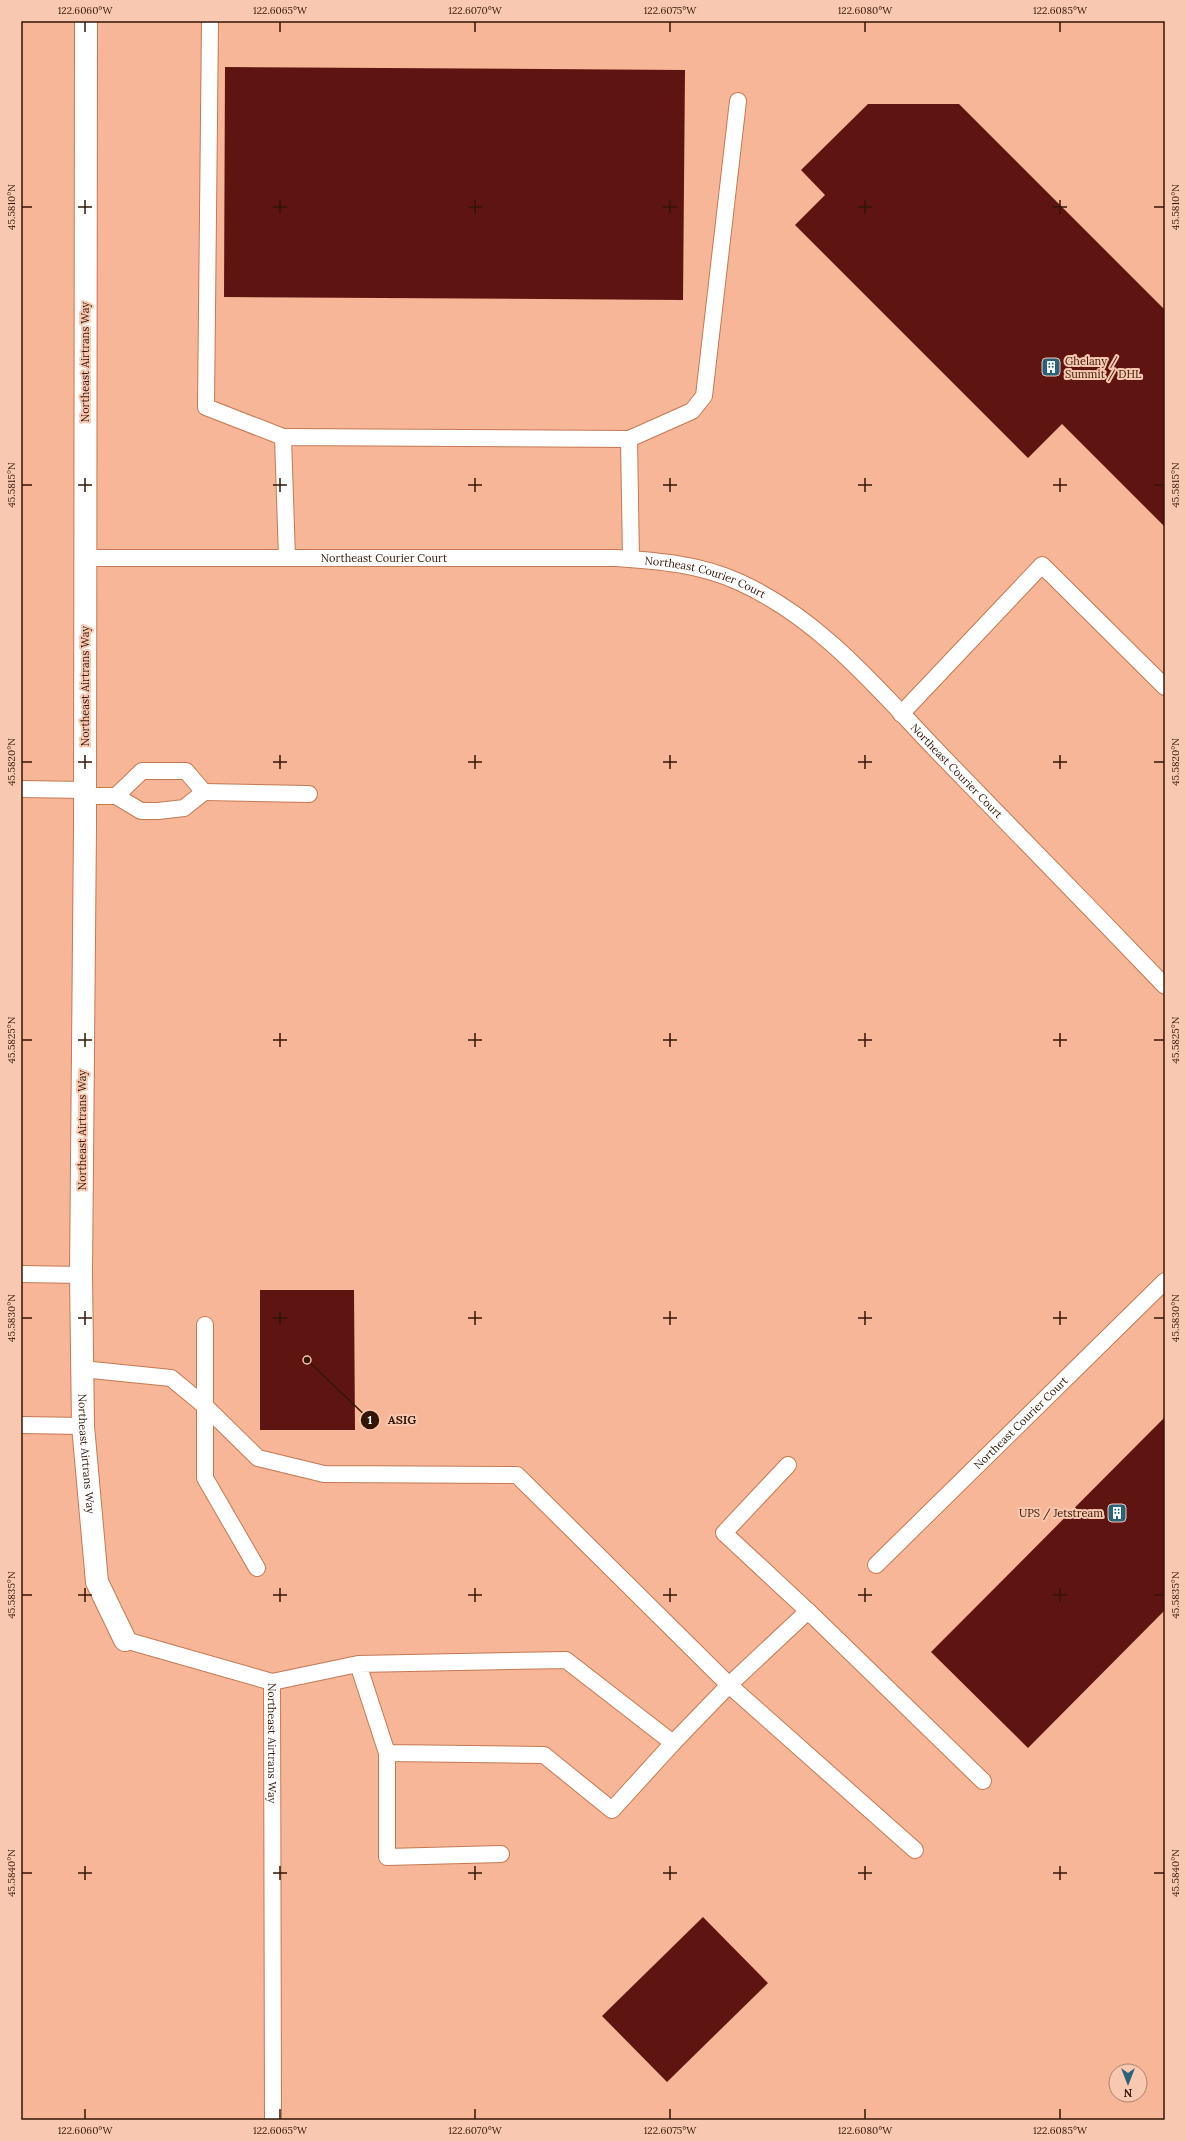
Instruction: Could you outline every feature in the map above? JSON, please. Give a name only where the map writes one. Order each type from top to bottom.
[{"type":"street","name":"Northeast Airtrans Way","points":[[86,21],[81,1275],[83,1426],[97,1582],[125,1640]]},
{"type":"lane","points":[[210,21],[206,407],[283,437],[629,439],[692,410],[704,396],[738,101]]},
{"type":"lane","points":[[283,437],[287,558]]},
{"type":"lane","points":[[629,439],[631,559]]},
{"type":"lane","name":"Northeast Courier Court","points":[[85,558],[631,559],[671,562],[708,570],[739,582],[783,605],[844,655],[1165,986]]},
{"type":"lane","points":[[901,714],[1042,565],[1165,687]]},
{"type":"lane","points":[[116,796],[142,771],[186,771],[204,792]]},
{"type":"lane","points":[[21,789],[116,796],[141,811],[184,808],[204,792],[309,794]]},
{"type":"lane","points":[[21,1274],[81,1275]]},
{"type":"lane","name":"Northeast Courier Court","points":[[876,1565],[1165,1281]]},
{"type":"lane","points":[[205,1325],[205,1478],[257,1568]]},
{"type":"lane","points":[[82,1369],[171,1378],[205,1406],[258,1458],[324,1474],[517,1475],[729,1685],[915,1850]]},
{"type":"lane","points":[[21,1425],[83,1426]]},
{"type":"lane","points":[[788,1465],[724,1532],[808,1611],[983,1781]]},
{"type":"lane","points":[[387,1753],[544,1755],[612,1810],[672,1743],[729,1685],[808,1611]]},
{"type":"lane","name":"Northeast Airtrans Way","points":[[125,1640],[272,1682],[273,2120]]},
{"type":"lane","points":[[272,1682],[358,1664],[566,1660],[672,1743]]},
{"type":"lane","points":[[358,1664],[387,1753],[387,1857],[501,1854]]},
{"type":"building","points":[[225,67],[685,70],[683,300],[224,297]]},
{"type":"building","name":"Ghelany / Summit / DHL","points":[[868,104],[959,104],[1165,310],[1165,527],[1062,424],[1028,458],[795,225],[825,195],[801,170]]},
{"type":"building","points":[[260,1290],[354,1290],[355,1430],[260,1430]]},
{"type":"building","name":"UPS / Jetstream","points":[[1165,1417],[1165,1610],[1028,1748],[931,1652]]},
{"type":"building","points":[[703,1917],[768,1983],[667,2082],[602,2016]]},
{"type":"place","name":"Ghelany / Summit / DHL","points":[[1051,367]]},
{"type":"place","name":"ASIG","points":[[307,1360]]},
{"type":"place","name":"UPS / Jetstream","points":[[1117,1513]]}]
